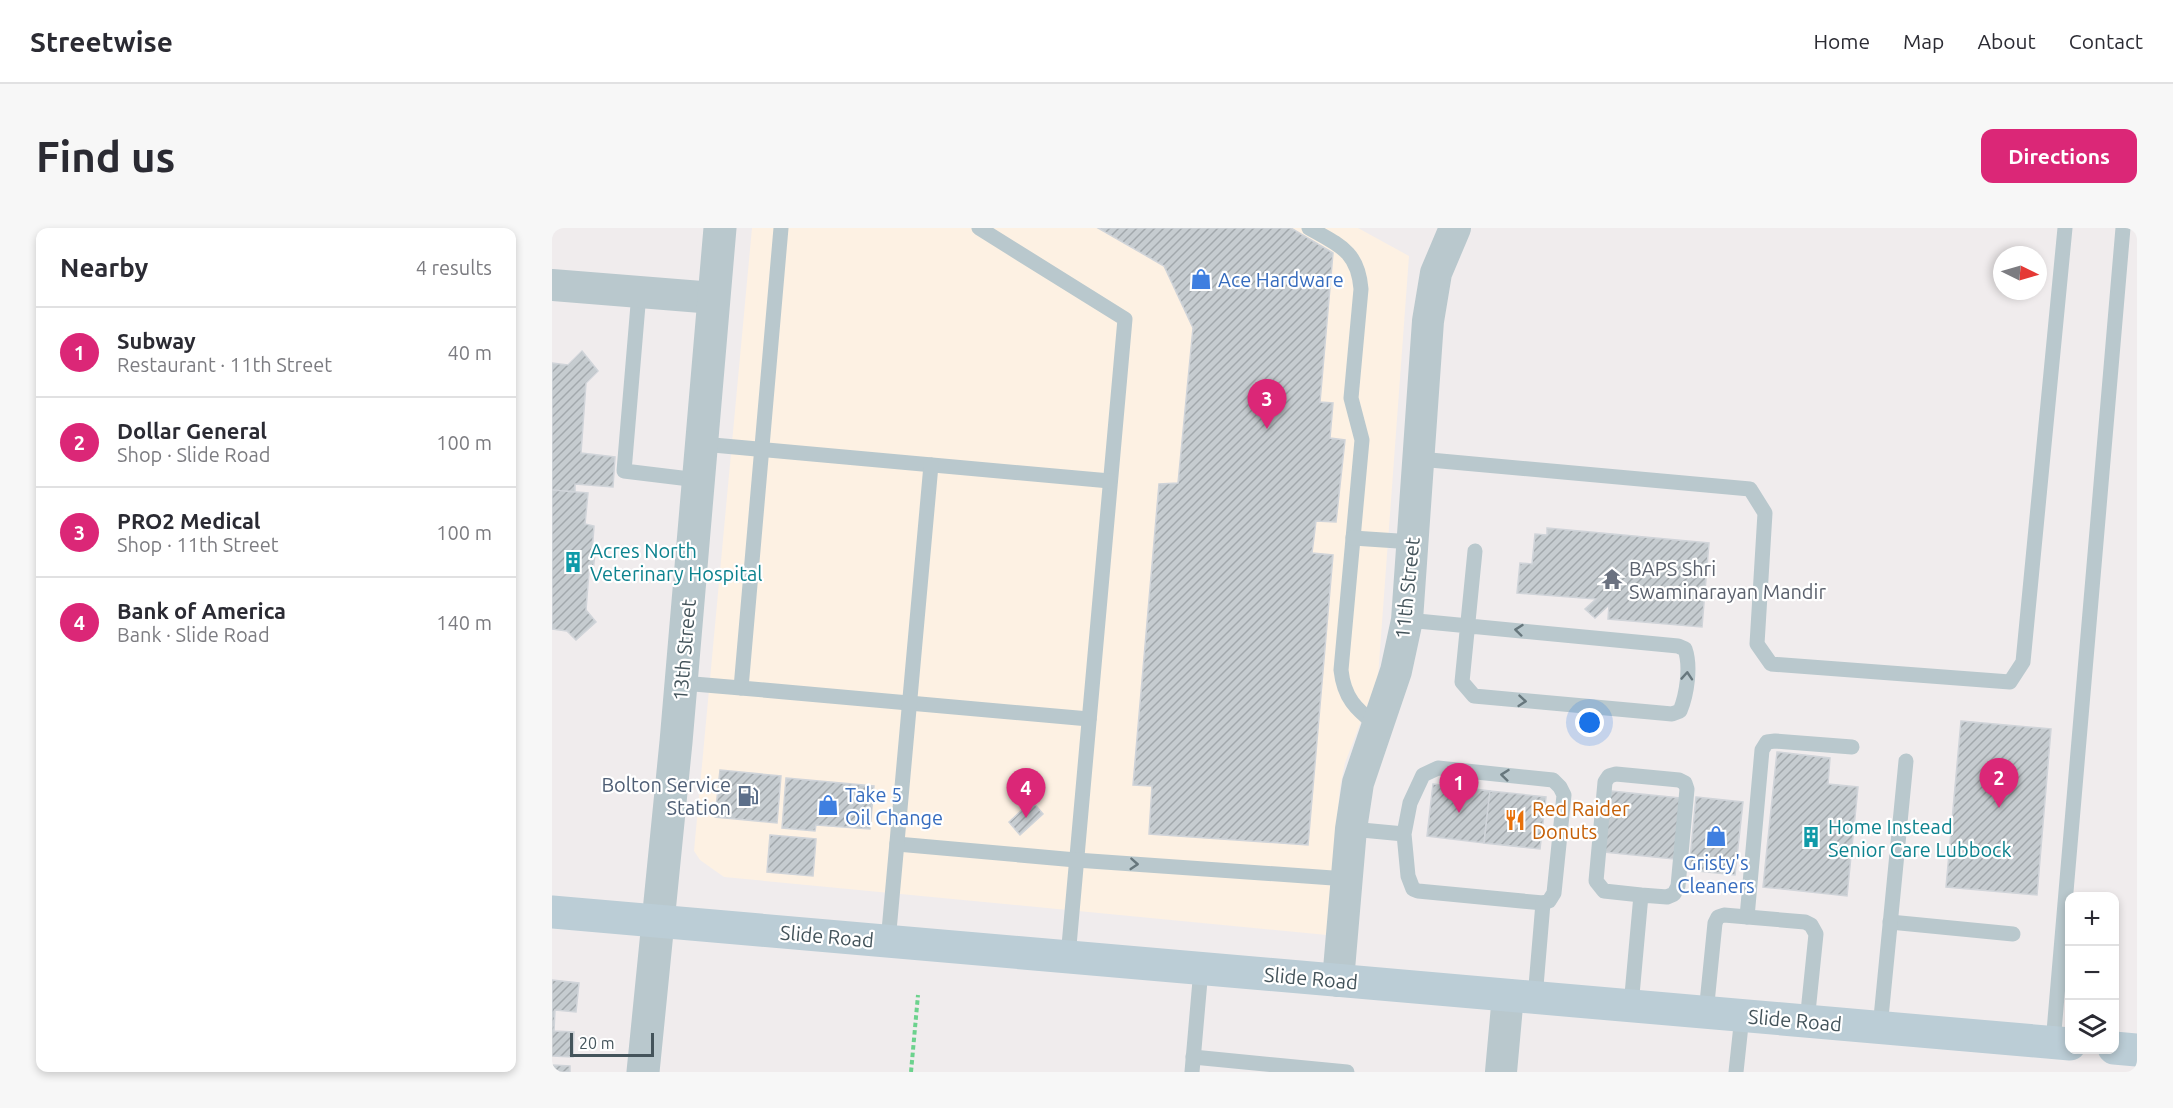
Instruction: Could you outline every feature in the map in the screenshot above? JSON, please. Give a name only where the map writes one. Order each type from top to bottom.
[{"type":"main road","name":"Slide Road","points":[[552,912],[2061,1043]]},
{"type":"main road","points":[[2119,1048],[2137,1050]]},
{"type":"street","name":"13th Street","points":[[644,1072],[682,683],[720,228]]},
{"type":"street","name":"11th Street","points":[[1338,981],[1351,829],[1358,783],[1396,670],[1407,620],[1428,321],[1436,273],[1447,231]]},
{"type":"street","points":[[552,285],[714,298]]},
{"type":"street","points":[[1501,1072],[1522,997]]},
{"type":"lane","points":[[741,688],[781,228]]},
{"type":"lane","points":[[979,228],[1125,319],[1068,957]]},
{"type":"lane","points":[[1309,228],[1349,252],[1360,276],[1361,289],[1351,398],[1362,440],[1341,670],[1342,686],[1354,708],[1376,725]]},
{"type":"lane","points":[[1419,459],[1750,489],[1765,513],[1756,644],[1771,664],[2010,682],[2023,662],[2065,228]]},
{"type":"lane","points":[[2061,1043],[2123,228]]},
{"type":"lane","points":[[639,293],[624,471],[698,480]]},
{"type":"lane","points":[[702,444],[1110,481]]},
{"type":"lane","points":[[888,942],[931,465]]},
{"type":"lane","points":[[1353,538],[1413,542]]},
{"type":"lane","points":[[1407,620],[1468,625],[1678,646],[1685,649],[1688,657],[1685,699],[1680,711],[1672,714],[1474,696],[1462,682],[1468,625],[1475,551]]},
{"type":"lane","points":[[682,683],[1089,719]]},
{"type":"lane","points":[[1747,917],[1762,750],[1767,742],[1775,741],[1852,747]]},
{"type":"lane","points":[[1880,1028],[1906,761]]},
{"type":"lane","points":[[1438,768],[1553,780],[1560,787],[1564,795],[1554,893],[1549,901],[1543,903],[1413,889],[1408,876],[1404,834],[1410,803],[1423,775],[1438,768]]},
{"type":"lane","points":[[1616,774],[1679,780],[1685,783],[1687,789],[1678,886],[1674,894],[1667,897],[1641,895],[1604,891],[1596,881],[1605,782],[1609,776],[1616,774]]},
{"type":"lane","points":[[1351,829],[1404,834]]},
{"type":"lane","points":[[897,844],[1076,860],[1347,879]]},
{"type":"lane","points":[[1631,1006],[1641,895]]},
{"type":"lane","points":[[1522,997],[1543,903]]},
{"type":"lane","points":[[1706,1013],[1715,923],[1718,917],[1724,915],[1805,922],[1812,925],[1816,934],[1807,1022]]},
{"type":"lane","points":[[1890,922],[2013,934]]},
{"type":"lane","points":[[1201,969],[1193,1065],[1347,1072]]},
{"type":"lane","points":[[1736,1072],[1742,1016]]},
{"type":"path","points":[[911,1072],[918,995]]},
{"type":"shaded area","points":[[752,228],[1358,228],[1409,256],[1378,677],[1345,763],[1340,787],[1327,935],[724,877],[700,860],[694,851]]},
{"type":"building","points":[[1098,228],[1291,228],[1333,253],[1320,402],[1333,403],[1330,438],[1345,440],[1336,522],[1316,521],[1312,553],[1333,555],[1308,845],[1149,834],[1152,786],[1133,785],[1159,484],[1178,483],[1193,328],[1164,266]]},
{"type":"building","points":[[582,351],[598,371],[586,383],[581,453],[615,457],[613,487],[575,484],[575,492],[552,490],[552,363],[568,365]]},
{"type":"building","name":"Acres North Veterinary Hospital","points":[[552,490],[588,493],[585,524],[594,526],[592,553],[595,554],[593,571],[589,571],[586,610],[596,622],[576,640],[567,631],[552,629]]},
{"type":"building","name":"BAPS Shri Swaminarayan Mandir","points":[[1547,528],[1709,543],[1702,627],[1608,619],[1609,605],[1595,618],[1585,609],[1596,599],[1517,593],[1520,563],[1532,564],[1535,534],[1547,535]]},
{"type":"building","points":[[1961,721],[2051,729],[2037,895],[1946,887]]},
{"type":"building","name":"Home Instead Senior Care Lubbock","points":[[1777,752],[1830,758],[1828,784],[1858,787],[1847,896],[1763,887]]},
{"type":"building","name":"Bolton Service Station","points":[[720,770],[781,776],[777,823],[715,817]]},
{"type":"building","name":"Take 5 Oil Change","points":[[786,778],[874,786],[870,829],[816,825],[815,831],[782,828]]},
{"type":"building","points":[[1433,784],[1490,791],[1484,843],[1427,836]]},
{"type":"building","name":"Red Raider Donuts","points":[[1490,791],[1546,797],[1540,849],[1484,843]]},
{"type":"building","points":[[1611,791],[1680,798],[1674,859],[1604,852]]},
{"type":"building","name":"Gristy's Cleaners","points":[[1696,797],[1743,802],[1735,875],[1689,870]]},
{"type":"building","points":[[1032,801],[1043,814],[1020,835],[1009,822]]},
{"type":"building","name":"Bolton Service Station","points":[[770,835],[816,839],[813,876],[767,872]]},
{"type":"building","points":[[552,980],[579,983],[576,1012],[555,1010],[554,1031],[574,1032],[573,1057],[552,1056]]},
{"type":"building","points":[[552,1065],[570,1066],[570,1072],[552,1072]]},
{"type":"place","name":"Ace Hardware","points":[[1201,279]]},
{"type":"place","name":"PRO2 Medical","points":[[1267,429]]},
{"type":"place","name":"Acres North Veterinary Hospital","points":[[573,562]]},
{"type":"place","name":"BAPS Shri Swaminarayan Mandir","points":[[1612,579]]},
{"type":"place","name":"Bolton Service Station","points":[[748,796]]},
{"type":"place","name":"Take 5 Oil Change","points":[[828,805]]},
{"type":"place","name":"Dollar General","points":[[1999,808]]},
{"type":"place","name":"Subway","points":[[1459,813]]},
{"type":"place","name":"Bank of America","points":[[1026,818]]},
{"type":"place","name":"Red Raider Donuts","points":[[1515,820]]},
{"type":"place","name":"Gristy's Cleaners","points":[[1716,836]]},
{"type":"place","name":"Home Instead Senior Care Lubbock","points":[[1811,837]]}]
